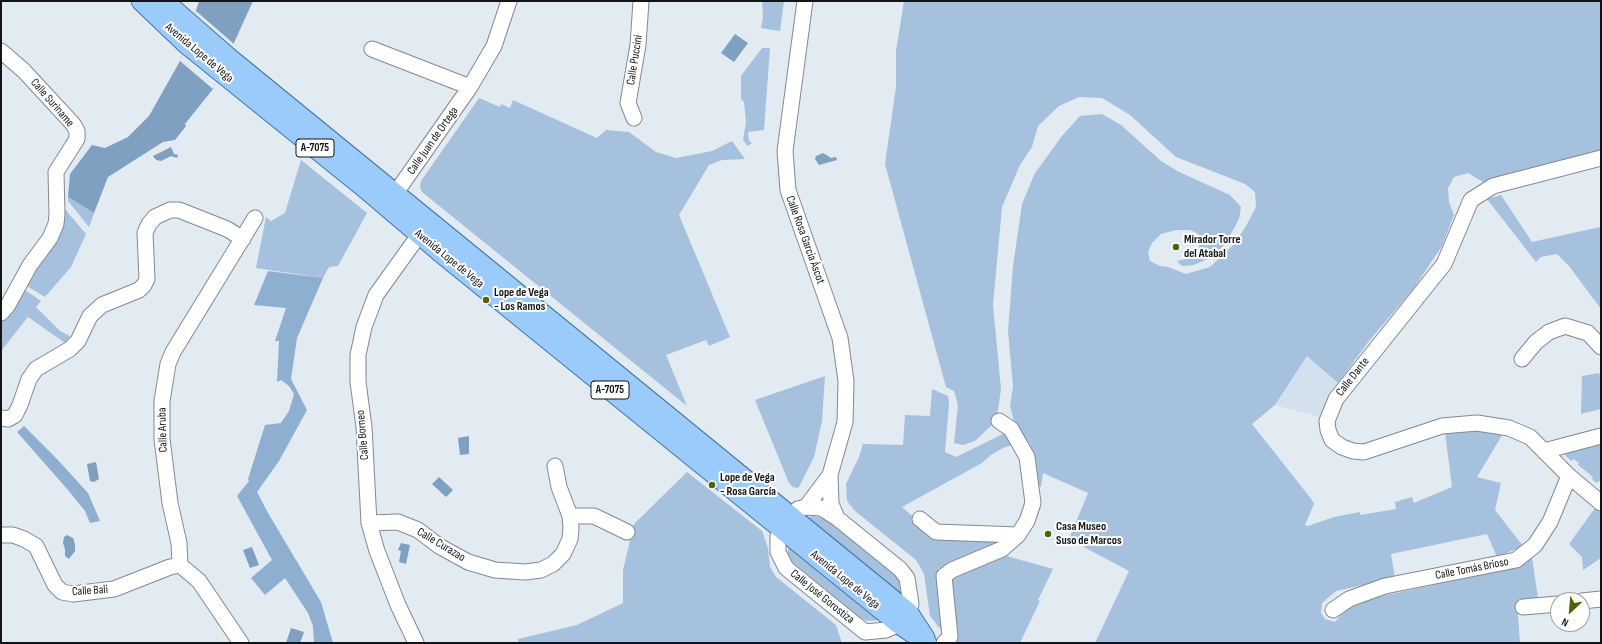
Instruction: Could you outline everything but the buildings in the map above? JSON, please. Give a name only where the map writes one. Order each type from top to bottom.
[{"type":"main road","name":"Avenida Lope de Vega","points":[[141,1],[188,35],[225,65],[395,194],[792,516],[903,618],[927,643]]},
{"type":"main road","name":"Avenida Lope de Vega","points":[[164,1],[188,35]]},
{"type":"main road","name":"Avenida Lope de Vega","points":[[225,65],[419,235],[792,516]]},
{"type":"street","name":"Calle Juan de Ortega","points":[[395,194],[470,87],[494,46],[509,1]]},
{"type":"street","name":"Calle Puccini","points":[[634,118],[628,103],[638,45],[641,1]]},
{"type":"street","name":"Calle Rosa García Áscot","points":[[805,1],[786,159],[788,190],[840,338],[846,381],[845,422],[830,475],[831,504],[837,518]]},
{"type":"street","points":[[372,49],[470,87]]},
{"type":"street","name":"Calle Suriname","points":[[1,51],[24,71],[73,124],[77,131],[77,140],[56,172],[56,224],[50,238],[30,265],[8,305],[1,313]]},
{"type":"street","name":"Calle Dante","points":[[1601,158],[1493,186],[1471,200],[1444,264],[1336,399],[1327,421],[1328,430],[1332,440],[1342,447],[1353,451],[1364,452],[1442,426],[1477,423],[1509,428],[1530,437],[1569,476],[1601,503]]},
{"type":"street","points":[[1,418],[8,419],[15,415],[29,379],[36,369],[70,349],[78,341],[90,316],[102,305],[139,290],[144,285],[147,279],[145,233],[149,224],[155,217],[170,210],[179,210],[226,229],[243,239]]},
{"type":"street","name":"Calle Aruba","points":[[180,565],[179,543],[170,503],[162,439],[164,382],[168,364],[173,352],[255,218]]},
{"type":"street","name":"Calle Borneo","points":[[416,643],[398,605],[377,551],[369,523],[364,427],[358,382],[358,355],[364,327],[376,295],[419,235]]},
{"type":"street","points":[[1522,358],[1536,342],[1549,332],[1565,326],[1588,333],[1601,347]]},
{"type":"street","points":[[944,643],[950,637],[944,576],[952,570],[1002,549],[1018,535],[1027,521],[1033,503],[1027,457],[1011,429],[999,421]]},
{"type":"street","points":[[1544,451],[1601,436]]},
{"type":"street","name":"Calle Curazao","points":[[369,523],[398,522],[418,530],[439,546],[468,562],[495,570],[525,572],[541,570],[553,564],[563,554],[570,539],[572,528],[570,516],[559,487],[555,466]]},
{"type":"street","name":"Calle Rosa García Áscot","points":[[792,516],[830,475]]},
{"type":"street","name":"Calle Tomás Brioso","points":[[1333,610],[1349,599],[1385,586],[1516,560],[1535,545],[1550,522],[1569,476]]},
{"type":"street","points":[[792,516],[821,508],[837,518],[900,569],[907,578],[911,604],[903,618],[886,630],[864,638]]},
{"type":"street","points":[[570,516],[594,516],[627,532]]},
{"type":"street","name":"Calle José Gorostiza","points":[[792,516],[778,536],[778,552],[786,568],[864,638]]},
{"type":"street","points":[[920,519],[936,532],[1018,535]]},
{"type":"street","name":"Calle Bali","points":[[1,535],[13,535],[36,546],[55,585],[62,592],[73,594],[114,589],[170,567],[180,565]]},
{"type":"street","points":[[180,565],[199,581],[241,643]]},
{"type":"street","points":[[1590,600],[1601,599]]},
{"type":"street","points":[[1523,608],[1550,605]]},
{"type":"shaded area","points":[[199,1],[253,1],[213,89],[185,124],[186,126],[175,140],[163,142],[108,177],[94,213],[68,197],[70,174],[92,145],[105,148],[128,137],[149,116],[180,61]]},
{"type":"shaded area","points":[[762,1],[784,1],[780,31],[761,28],[763,17]]},
{"type":"shaded area","points":[[904,1],[1601,1],[1601,150],[1483,182],[1468,173],[1454,177],[1448,188],[1449,202],[1454,215],[1442,246],[1414,288],[1369,341],[1338,383],[1307,356],[1275,405],[1252,424],[1312,500],[1314,504],[1305,525],[1308,526],[1334,517],[1360,512],[1360,515],[1396,509],[1395,502],[1412,497],[1414,503],[1452,487],[1445,432],[1482,430],[1504,432],[1477,477],[1501,483],[1495,510],[1523,546],[1497,557],[1487,534],[1391,554],[1395,578],[1336,591],[1322,603],[1321,613],[1325,619],[1335,622],[1344,611],[1367,599],[1514,568],[1532,557],[1538,598],[1517,601],[1520,643],[1095,643],[1129,571],[1069,539],[1088,493],[1043,473],[1041,487],[1035,485],[1036,470],[1030,444],[1015,425],[1010,406],[1013,386],[1008,331],[1013,266],[1022,204],[1035,173],[1062,136],[1080,116],[1102,114],[1121,125],[1161,161],[1179,172],[1230,195],[1241,207],[1239,219],[1226,243],[1212,257],[1194,265],[1182,266],[1177,261],[1190,258],[1197,252],[1201,241],[1197,233],[1190,230],[1176,230],[1161,234],[1152,243],[1148,252],[1150,261],[1160,266],[1168,267],[1186,274],[1210,267],[1234,244],[1246,226],[1256,207],[1255,192],[1245,184],[1176,157],[1130,115],[1102,98],[1079,97],[1059,106],[1038,126],[1032,147],[1020,165],[1002,207],[993,305],[1001,389],[998,410],[993,424],[975,441],[963,445],[954,443],[958,405],[954,391],[946,387],[885,164],[896,87],[896,51]]},
{"type":"shaded area","points":[[735,34],[748,43],[734,62],[721,53]]},
{"type":"shaded area","points":[[762,48],[770,48],[764,130],[748,132],[749,141],[752,143],[748,146],[743,140],[746,122],[744,102],[741,99],[741,76]]},
{"type":"shaded area","points":[[479,98],[500,107],[501,104],[510,108],[513,100],[597,138],[606,130],[629,132],[656,152],[676,158],[712,151],[732,141],[745,159],[722,160],[709,165],[679,215],[730,337],[709,346],[706,340],[666,355],[687,406],[422,192],[420,187],[421,181]]},
{"type":"shaded area","points":[[171,147],[174,154],[178,155],[177,158],[171,156],[161,161],[156,160],[153,156]]},
{"type":"shaded area","points":[[823,153],[831,158],[836,157],[837,160],[819,165],[815,159],[816,156]]},
{"type":"shaded area","points":[[301,160],[367,213],[338,266],[329,267],[323,278],[256,268],[266,217],[271,221],[285,213]]},
{"type":"shaded area","points":[[1501,195],[1532,242],[1600,227],[1601,207],[1601,309],[1569,266],[1557,254],[1541,257],[1536,262],[1487,199]]},
{"type":"shaded area","points":[[68,197],[94,213],[89,227],[68,201]]},
{"type":"shaded area","points":[[64,208],[86,234],[71,267],[45,297],[27,286],[64,225]]},
{"type":"shaded area","points":[[268,271],[323,278],[297,338],[291,379],[307,410],[279,461],[257,492],[321,602],[333,643],[314,643],[313,626],[308,613],[285,578],[265,595],[251,578],[272,560],[237,496],[249,481],[248,479],[265,425],[281,423],[289,411],[294,394],[289,386],[281,380],[277,382],[279,341],[275,341],[286,308],[254,305]]},
{"type":"shaded area","points":[[25,290],[41,301],[36,307],[60,331],[70,336],[65,343],[28,317],[1,351],[1,323],[17,305]]},
{"type":"shaded area","points":[[1307,356],[1338,383],[1328,395],[1320,417],[1275,405]]},
{"type":"shaded area","points":[[1599,373],[1601,378],[1601,409],[1581,414],[1582,376]]},
{"type":"shaded area","points":[[825,376],[822,421],[814,457],[798,488],[793,487],[789,483],[755,400]]},
{"type":"shaded area","points":[[932,389],[948,396],[949,404],[945,452],[956,457],[1007,432],[1015,444],[1003,448],[991,455],[982,463],[902,507],[936,537],[1006,542],[938,569],[946,636],[930,616],[924,574],[916,560],[855,511],[847,501],[846,484],[859,457],[863,444],[903,445],[905,415],[930,416]]},
{"type":"shaded area","points":[[24,426],[88,493],[100,521],[90,523],[85,511],[17,432]]},
{"type":"shaded area","points":[[469,436],[469,454],[460,455],[458,438]]},
{"type":"shaded area","points":[[1601,442],[1601,480],[1596,483],[1592,479],[1593,477],[1578,465],[1579,463],[1574,459],[1571,461],[1564,454]]},
{"type":"shaded area","points":[[96,462],[99,479],[94,482],[90,481],[87,464]]},
{"type":"shaded area","points":[[687,472],[762,531],[768,548],[770,567],[776,577],[836,625],[842,643],[518,643],[518,639],[577,625],[623,603],[623,570],[630,541],[625,538],[635,523]]},
{"type":"shaded area","points":[[439,477],[453,490],[446,497],[432,484]]},
{"type":"shaded area","points":[[1595,508],[1601,513],[1601,558],[1583,570],[1582,557],[1569,544]]},
{"type":"shaded area","points":[[814,516],[828,520],[895,574],[900,582],[903,597],[806,517]]},
{"type":"shaded area","points":[[67,535],[73,538],[75,544],[75,551],[69,559],[65,556],[63,543],[64,537]]},
{"type":"shaded area","points":[[401,543],[410,545],[406,564],[399,562],[401,551],[398,550]]},
{"type":"shaded area","points":[[788,543],[881,620],[867,621],[859,617],[792,562],[788,555]]},
{"type":"shaded area","points":[[252,547],[259,565],[250,568],[243,550]]},
{"type":"shaded area","points":[[1003,555],[1053,569],[1020,643],[952,643],[948,581],[952,574]]},
{"type":"shaded area","points":[[291,628],[304,632],[300,643],[286,643]]},
{"type":"pier","points":[[196,11],[234,44],[213,89],[180,61]]},
{"type":"place","name":"Mirador Torre del Atabal","points":[[1176,247]]},
{"type":"place","name":"Lope de Vega - Los Ramos","points":[[486,300]]},
{"type":"place","name":"Lope de Vega - Rosa García","points":[[712,485]]},
{"type":"place","name":"Casa Museo Suso de Marcos","points":[[1048,534]]}]
